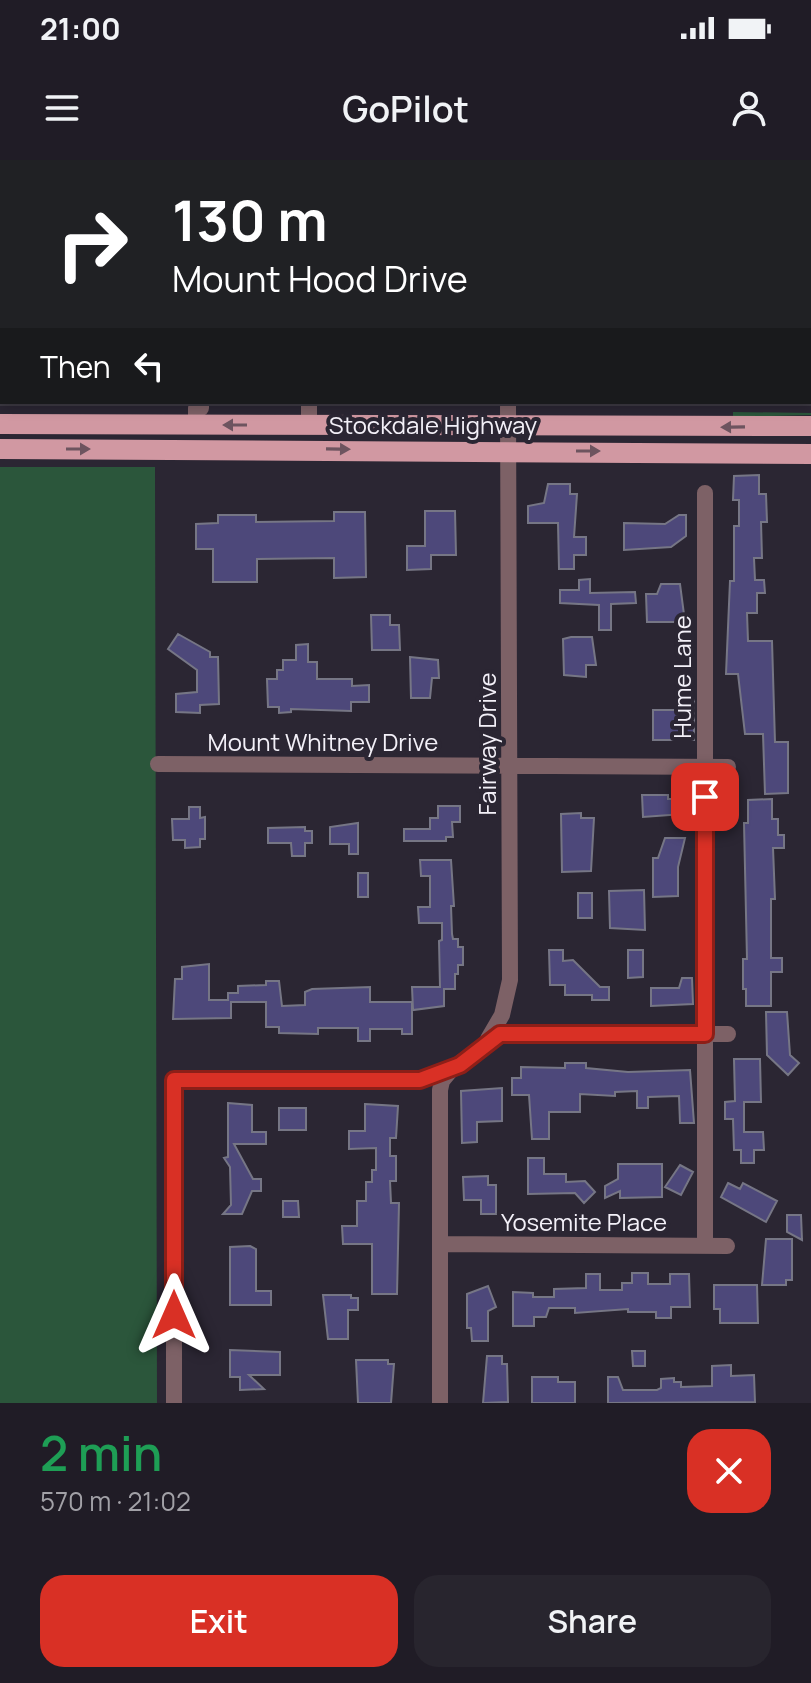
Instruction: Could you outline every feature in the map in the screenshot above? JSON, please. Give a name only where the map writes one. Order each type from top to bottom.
[{"type":"main road","name":"Stockdale Highway","points":[[0,424],[49,425],[196,409],[309,425],[811,454]]},
{"type":"main road","name":"Stockdale Highway","points":[[3,449],[13,437],[31,434],[49,425]]},
{"type":"main road","name":"Stockdale Highway","points":[[3,449],[510,439],[811,426]]},
{"type":"street","points":[[309,404],[309,425]]},
{"type":"street","name":"Fairway Drive","points":[[484,1043],[502,1015],[510,980],[508,404]]},
{"type":"street","name":"Hume Lane","points":[[705,493],[705,1246]]},
{"type":"street","name":"Mount Whitney Drive","points":[[158,764],[728,767]]},
{"type":"street","points":[[440,1403],[442,1081],[453,1068],[500,1034],[728,1034]]},
{"type":"street","points":[[174,1403],[174,1080],[403,1081],[428,1078],[453,1068]]},
{"type":"street","name":"Yosemite Place","points":[[440,1244],[727,1246]]},
{"type":"green space","points":[[733,412],[811,413],[811,415],[733,417]]},
{"type":"green space","points":[[0,467],[155,467],[157,1403],[0,1403]]},
{"type":"building","points":[[759,475],[759,494],[766,494],[767,522],[761,522],[762,558],[754,558],[755,580],[764,580],[765,593],[757,593],[757,613],[747,613],[748,641],[772,641],[775,742],[788,742],[788,793],[765,794],[763,734],[745,734],[738,674],[726,674],[730,581],[734,581],[734,526],[739,526],[739,500],[733,500],[734,476]]},
{"type":"building","points":[[548,484],[570,484],[570,494],[577,494],[574,537],[586,537],[586,555],[574,555],[574,569],[559,569],[558,523],[528,523],[528,506],[544,503]]},
{"type":"building","points":[[425,511],[455,511],[456,555],[431,555],[431,569],[407,570],[407,546],[425,546]]},
{"type":"building","points":[[334,512],[365,512],[366,577],[334,578],[334,558],[257,559],[257,582],[213,582],[213,549],[196,549],[196,524],[218,523],[218,515],[256,515],[256,522],[334,521]]},
{"type":"building","points":[[679,515],[686,515],[686,536],[671,547],[624,550],[624,523],[665,524]]},
{"type":"building","points":[[590,579],[590,593],[635,592],[636,603],[611,604],[611,630],[599,630],[599,605],[560,603],[560,590],[579,590],[579,580]]},
{"type":"building","points":[[661,584],[680,584],[685,622],[647,622],[646,594],[657,594]]},
{"type":"building","points":[[371,615],[390,615],[390,625],[399,625],[400,650],[372,650]]},
{"type":"building","points":[[178,634],[210,652],[210,657],[218,657],[219,704],[200,705],[200,713],[176,712],[176,694],[197,692],[197,670],[168,649]]},
{"type":"building","points":[[592,637],[596,665],[586,665],[586,677],[564,675],[563,639]]},
{"type":"building","points":[[308,644],[308,662],[317,662],[317,679],[352,679],[352,686],[369,685],[369,702],[351,702],[351,711],[291,709],[291,712],[279,713],[279,707],[268,707],[267,679],[277,679],[277,670],[283,670],[283,660],[296,660],[296,645]]},
{"type":"building","points":[[410,657],[438,660],[439,678],[432,678],[430,698],[411,698]]},
{"type":"building","points":[[678,698],[694,698],[694,740],[653,740],[653,710],[678,710]]},
{"type":"building","points":[[642,795],[668,795],[668,799],[682,799],[683,814],[643,817]]},
{"type":"building","points":[[772,799],[772,819],[778,819],[778,835],[784,835],[784,848],[773,848],[775,899],[771,899],[771,958],[782,958],[782,972],[771,972],[771,1006],[746,1006],[746,989],[743,989],[743,959],[747,959],[744,823],[748,823],[748,800]]},
{"type":"building","points":[[438,806],[460,806],[460,822],[452,822],[453,837],[446,837],[446,841],[404,841],[404,829],[430,829],[430,818],[438,818]]},
{"type":"building","points":[[189,807],[200,807],[200,818],[205,817],[205,839],[200,839],[200,847],[185,848],[185,840],[173,840],[172,819],[189,819]]},
{"type":"building","points":[[581,813],[581,818],[594,818],[591,871],[562,872],[561,814]]},
{"type":"building","points":[[358,823],[358,854],[349,854],[349,844],[330,844],[330,827]]},
{"type":"building","points":[[305,827],[305,831],[312,831],[312,843],[305,843],[305,856],[292,856],[291,843],[268,843],[268,828]]},
{"type":"building","points":[[665,838],[685,838],[678,867],[678,896],[653,897],[653,858],[658,858]]},
{"type":"building","points":[[420,860],[451,860],[452,934],[453,939],[458,939],[458,947],[463,947],[463,965],[458,965],[458,974],[455,974],[455,989],[444,989],[444,1006],[413,1010],[412,987],[440,987],[439,941],[442,940],[442,923],[419,923],[418,907],[430,907],[430,876],[421,876]]},
{"type":"building","points":[[358,873],[368,873],[368,897],[358,897]]},
{"type":"building","points":[[644,890],[645,930],[610,928],[609,891]]},
{"type":"building","points":[[578,893],[592,893],[592,918],[578,918]]},
{"type":"building","points":[[549,950],[563,950],[563,961],[573,960],[600,987],[609,987],[609,1000],[592,1000],[592,995],[565,995],[565,985],[550,985]]},
{"type":"building","points":[[628,950],[643,950],[643,977],[628,978]]},
{"type":"building","points":[[209,964],[209,1000],[228,1000],[228,993],[238,993],[238,986],[266,985],[266,981],[279,981],[282,1006],[305,1005],[305,992],[312,989],[370,987],[370,1002],[412,1002],[412,1034],[402,1034],[402,1029],[370,1029],[370,1041],[358,1041],[358,1028],[318,1028],[318,1034],[279,1033],[279,1027],[266,1027],[266,1002],[231,1002],[231,1018],[173,1019],[175,979],[182,979],[182,967]]},
{"type":"building","points":[[682,978],[692,978],[693,1004],[651,1006],[651,988],[679,988]]},
{"type":"building","points":[[766,1012],[787,1012],[790,1055],[799,1063],[788,1075],[767,1055]]},
{"type":"building","points":[[734,1059],[760,1059],[761,1102],[744,1102],[744,1132],[763,1132],[764,1150],[754,1150],[754,1163],[741,1163],[741,1150],[734,1150],[733,1119],[725,1119],[725,1102],[735,1101]]},
{"type":"building","points":[[565,1063],[586,1063],[586,1068],[628,1072],[690,1070],[694,1123],[680,1123],[679,1096],[648,1097],[648,1108],[637,1108],[637,1091],[615,1092],[615,1096],[580,1094],[580,1112],[549,1112],[549,1139],[532,1139],[529,1095],[512,1095],[512,1078],[521,1078],[521,1067],[565,1068]]},
{"type":"building","points":[[502,1088],[502,1121],[477,1122],[477,1142],[462,1143],[461,1091]]},
{"type":"building","points":[[228,1103],[252,1105],[252,1132],[266,1132],[266,1144],[234,1144],[253,1179],[261,1179],[261,1191],[252,1191],[242,1214],[223,1214],[231,1205],[230,1167],[224,1158],[228,1157]]},
{"type":"building","points":[[365,1104],[398,1106],[396,1138],[390,1138],[390,1156],[396,1156],[396,1181],[390,1181],[391,1203],[399,1203],[397,1294],[372,1294],[372,1244],[343,1244],[342,1226],[357,1226],[357,1201],[366,1201],[366,1182],[372,1182],[372,1170],[376,1170],[376,1148],[349,1149],[349,1131],[365,1131]]},
{"type":"building","points":[[279,1108],[306,1108],[306,1130],[279,1130]]},
{"type":"building","points":[[528,1158],[544,1158],[544,1174],[566,1174],[566,1182],[585,1181],[595,1192],[584,1203],[575,1193],[528,1194]]},
{"type":"building","points":[[618,1164],[662,1164],[662,1197],[620,1198],[620,1191],[605,1198],[605,1186],[618,1179]]},
{"type":"building","points":[[680,1165],[693,1172],[681,1195],[665,1187]]},
{"type":"building","points":[[488,1176],[488,1185],[496,1185],[496,1214],[481,1214],[481,1200],[464,1200],[463,1177]]},
{"type":"building","points":[[728,1183],[740,1189],[743,1183],[777,1201],[766,1222],[721,1197]]},
{"type":"building","points":[[283,1201],[298,1201],[299,1217],[283,1217]]},
{"type":"building","points":[[787,1215],[801,1215],[802,1240],[787,1232]]},
{"type":"building","points":[[766,1239],[792,1239],[792,1280],[786,1280],[786,1285],[762,1285]]},
{"type":"building","points":[[250,1246],[256,1249],[256,1291],[271,1291],[271,1305],[230,1305],[230,1247]]},
{"type":"building","points":[[632,1273],[648,1273],[648,1284],[670,1284],[670,1274],[689,1274],[690,1307],[671,1307],[671,1318],[656,1318],[656,1312],[628,1312],[628,1309],[575,1313],[575,1308],[549,1308],[546,1317],[534,1317],[534,1326],[513,1326],[513,1292],[533,1293],[533,1297],[554,1297],[554,1289],[586,1288],[586,1274],[600,1274],[600,1290],[622,1290],[622,1283],[632,1283]]},
{"type":"building","points":[[714,1285],[757,1285],[758,1323],[720,1323],[720,1309],[714,1309]]},
{"type":"building","points":[[488,1286],[496,1307],[488,1311],[488,1341],[472,1341],[471,1328],[467,1328],[467,1294]]},
{"type":"building","points":[[323,1295],[358,1298],[358,1310],[348,1310],[348,1339],[328,1339]]},
{"type":"building","points":[[230,1350],[280,1352],[280,1375],[249,1375],[264,1389],[240,1390],[240,1377],[230,1377]]},
{"type":"building","points":[[632,1351],[645,1351],[645,1366],[633,1366]]},
{"type":"building","points":[[487,1356],[502,1356],[502,1364],[507,1364],[508,1402],[483,1403]]},
{"type":"building","points":[[356,1360],[388,1360],[388,1364],[394,1364],[391,1403],[358,1403]]},
{"type":"building","points":[[731,1365],[731,1376],[754,1375],[755,1402],[608,1403],[608,1377],[618,1377],[623,1390],[657,1390],[661,1388],[661,1379],[674,1378],[674,1382],[681,1382],[681,1387],[712,1386],[712,1366]]},
{"type":"building","points":[[532,1377],[558,1377],[558,1382],[575,1382],[575,1403],[532,1403]]},
{"type":"route","points":[[174,1315],[174,1080],[420,1080],[460,1065],[484,1043],[500,1034],[705,1034],[705,797]]}]
